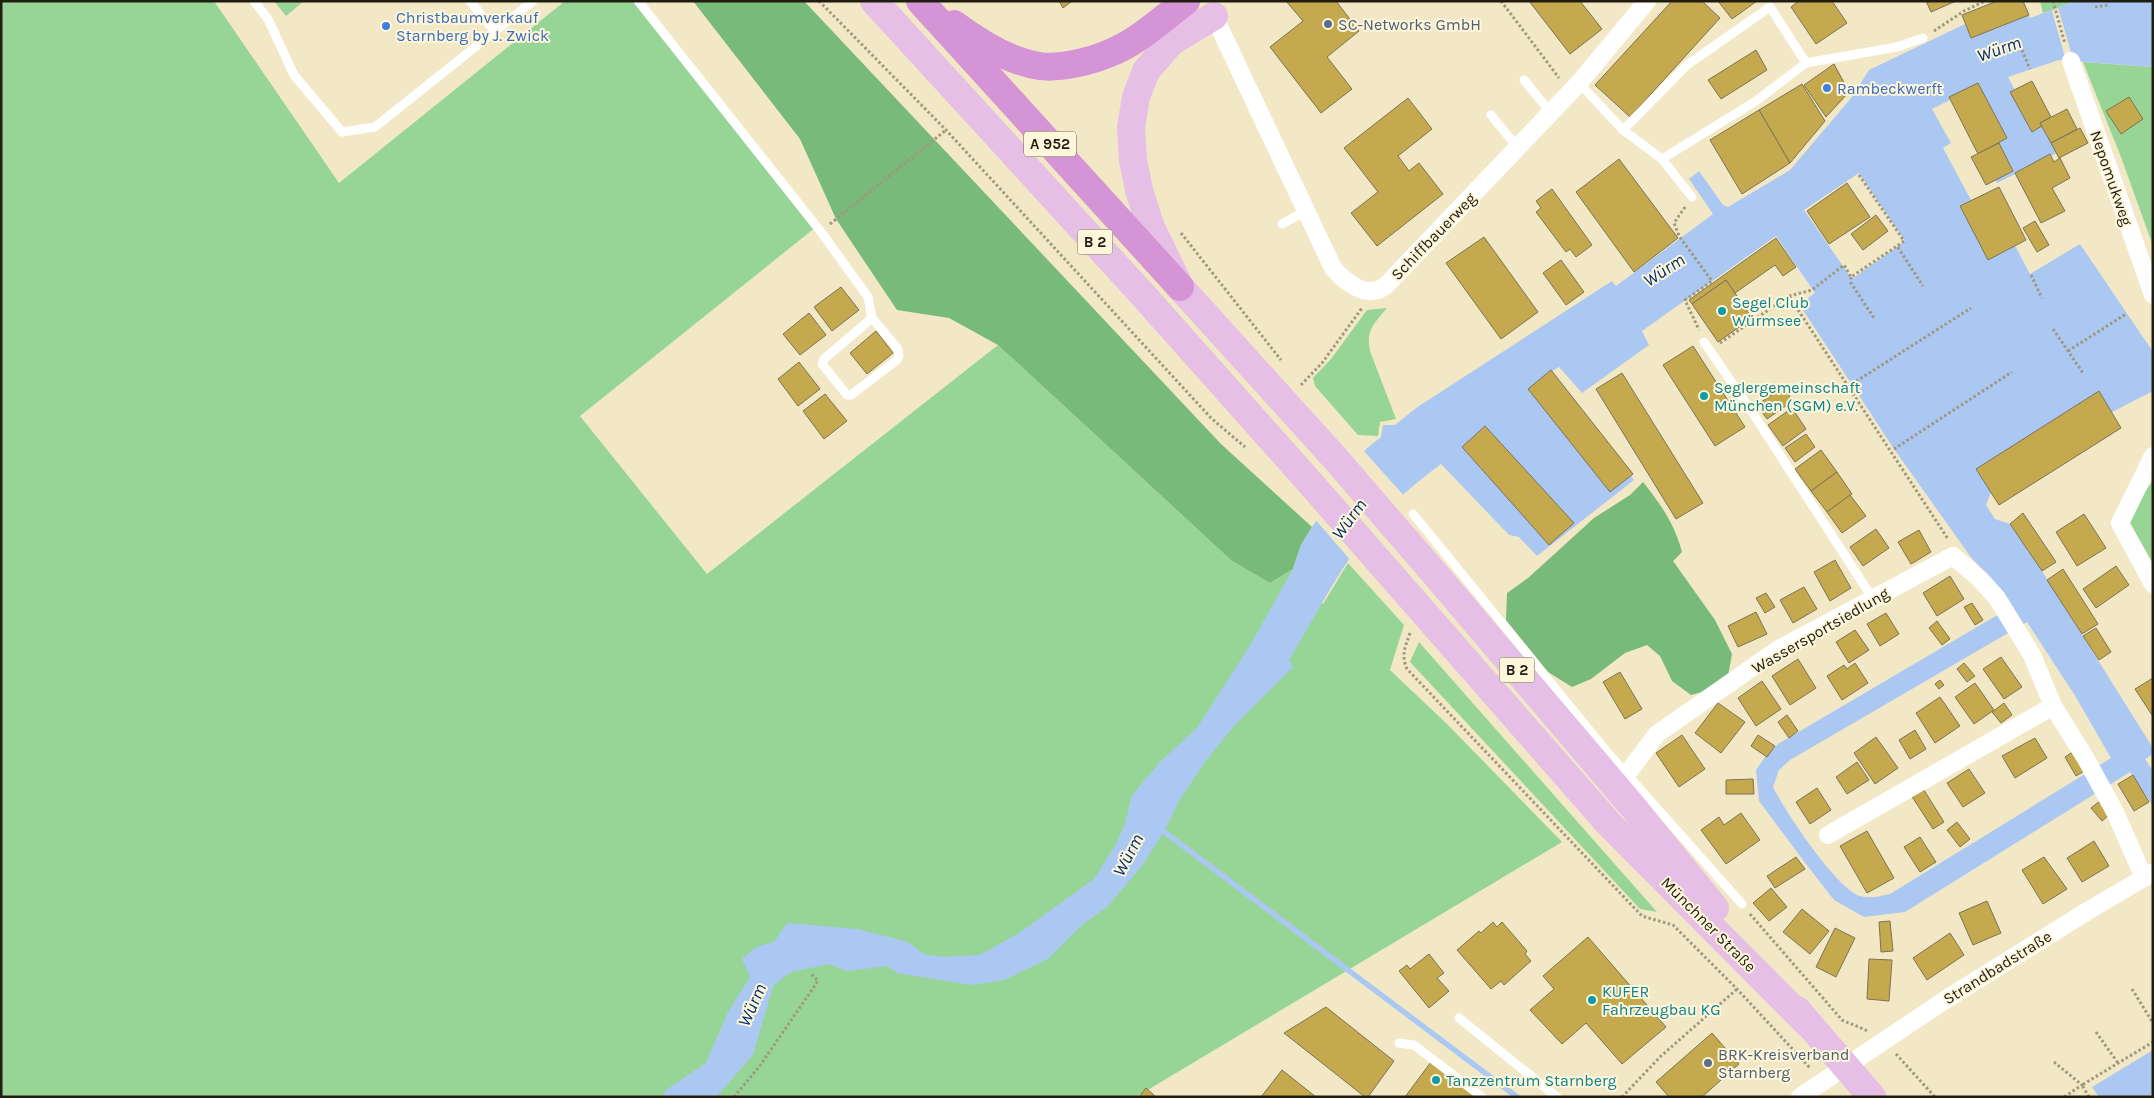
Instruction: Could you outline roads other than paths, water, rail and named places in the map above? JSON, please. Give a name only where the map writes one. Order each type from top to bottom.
[{"type":"highway","name":"A 952","points":[[920,1],[1180,287]]},
{"type":"highway","points":[[925,1],[973,38],[1012,58],[1040,66],[1078,63],[1111,53],[1138,37],[1186,1]]},
{"type":"main road","name":"Münchner Straße","points":[[874,1],[1136,288],[1313,486],[1609,824],[1808,1024]]},
{"type":"main road","points":[[1180,287],[1154,234],[1142,199],[1133,160],[1131,127],[1136,98],[1146,71],[1171,42],[1214,16]]},
{"type":"main road","name":"B 2","points":[[1180,287],[1334,457],[1407,524]]},
{"type":"main road","name":"Münchner Straße","points":[[1407,524],[1808,1024],[1872,1097]]},
{"type":"street","name":"Schiffbauerweg","points":[[1307,210],[1340,277],[1351,285],[1371,291],[1381,289],[1551,113],[1647,1]]},
{"type":"street","points":[[1214,16],[1307,210]]},
{"type":"street","name":"Nepomukweg","points":[[2071,62],[2153,295]]},
{"type":"street","points":[[2153,456],[2120,523],[2153,584]]},
{"type":"street","name":"Wassersportsiedlung","points":[[1627,774],[1657,734],[1777,650],[1953,556],[1980,579],[1996,598],[2035,663],[2053,706]]},
{"type":"street","points":[[1828,835],[2053,706],[2086,759],[2148,876]]},
{"type":"street","name":"Strandbadstraße","points":[[1800,1097],[1846,1068],[1882,1041],[2148,876]]},
{"type":"lane","points":[[254,1],[268,19],[294,75],[342,132],[375,126],[533,1]]},
{"type":"lane","points":[[470,1],[495,32]]},
{"type":"lane","points":[[638,1],[821,232],[868,297],[872,318],[898,349],[899,356],[896,360],[851,395],[846,395],[822,364],[824,359],[872,318]]},
{"type":"lane","points":[[1624,130],[1687,65],[1778,1]]},
{"type":"lane","points":[[1770,8],[1806,64]]},
{"type":"lane","points":[[1662,159],[1756,101],[1806,64],[1897,47],[1923,38]]},
{"type":"lane","points":[[1524,80],[1551,113]]},
{"type":"lane","points":[[1574,88],[1662,159],[1692,197]]},
{"type":"lane","points":[[1491,115],[1518,148]]},
{"type":"lane","points":[[1282,224],[1307,210]]},
{"type":"lane","points":[[1704,342],[1873,599]]},
{"type":"lane","points":[[1407,524],[1742,904]]},
{"type":"lane","points":[[1459,1018],[1558,1097]]},
{"type":"lane","points":[[1399,1043],[1414,1045],[1482,1097]]},
{"type":"water","name":"Würm","points":[[2076,1],[2153,1],[2153,67],[2059,60],[2008,77],[2034,127],[2044,122],[2059,152],[1997,183],[1954,98],[1932,109],[1951,143],[1943,148],[1971,200],[1987,193],[2030,274],[2080,244],[2153,352],[2153,391],[2116,410],[1993,487],[1986,505],[1995,519],[2010,524],[2042,571],[2153,748],[2153,754],[2145,759],[2153,771],[2153,806],[2130,772],[1905,912],[1864,917],[1834,900],[1759,801],[1756,770],[1765,757],[1778,744],[2011,607],[1989,577],[1970,556],[1894,449],[1799,304],[1815,293],[1776,236],[1642,331],[1649,345],[1582,393],[1559,367],[1551,372],[1634,480],[1537,556],[1519,537],[1509,535],[1441,464],[1395,503],[1381,517],[1355,550],[1332,586],[1289,660],[1293,667],[1235,725],[1207,759],[1180,799],[1165,830],[1142,866],[1107,907],[1082,925],[1048,959],[1004,980],[971,985],[897,973],[887,966],[847,971],[829,964],[791,972],[773,986],[753,1055],[716,1097],[662,1097],[666,1090],[706,1063],[728,1012],[750,977],[742,959],[756,947],[774,942],[787,923],[857,929],[908,942],[924,954],[943,957],[980,955],[1019,933],[1094,879],[1116,844],[1125,824],[1132,795],[1162,760],[1197,728],[1249,647],[1293,569],[1301,545],[1312,527],[1366,449],[1381,437],[1383,425],[1395,425],[1416,408],[1612,281],[1616,286],[1713,214],[1689,179],[1699,171],[1723,205],[1728,207],[1790,170],[1852,97],[1869,70],[1965,24],[1971,38],[2029,15],[2030,18]],"holes":[[[1859,173],[1905,241],[1852,279],[1804,210]],[[2027,622],[2074,694],[2111,758],[1890,894],[1864,897],[1850,890],[1825,864],[1799,830],[1779,798],[1773,787],[1779,770],[1790,760]]]},
{"type":"water","points":[[2153,1050],[2153,1097],[2099,1097],[2092,1087]]},
{"type":"waterway","points":[[1159,828],[1517,1097]]},
{"type":"place","name":"SC-Networks GmbH","points":[[1328,24]]},
{"type":"place","name":"Christbaumverkauf Starnberg by J. Zwick","points":[[386,26]]},
{"type":"place","name":"Rambeckwerft","points":[[1827,88]]},
{"type":"place","name":"Segel Club Würmsee","points":[[1722,311]]},
{"type":"place","name":"Seglergemeinschaft München (SGM) e.V.","points":[[1704,396]]},
{"type":"place","name":"KUFER Fahrzeugbau KG","points":[[1592,1000]]},
{"type":"place","name":"BRK-Kreisverband Starnberg","points":[[1708,1063]]},
{"type":"place","name":"Tanzzentrum Starnberg","points":[[1436,1080]]}]
